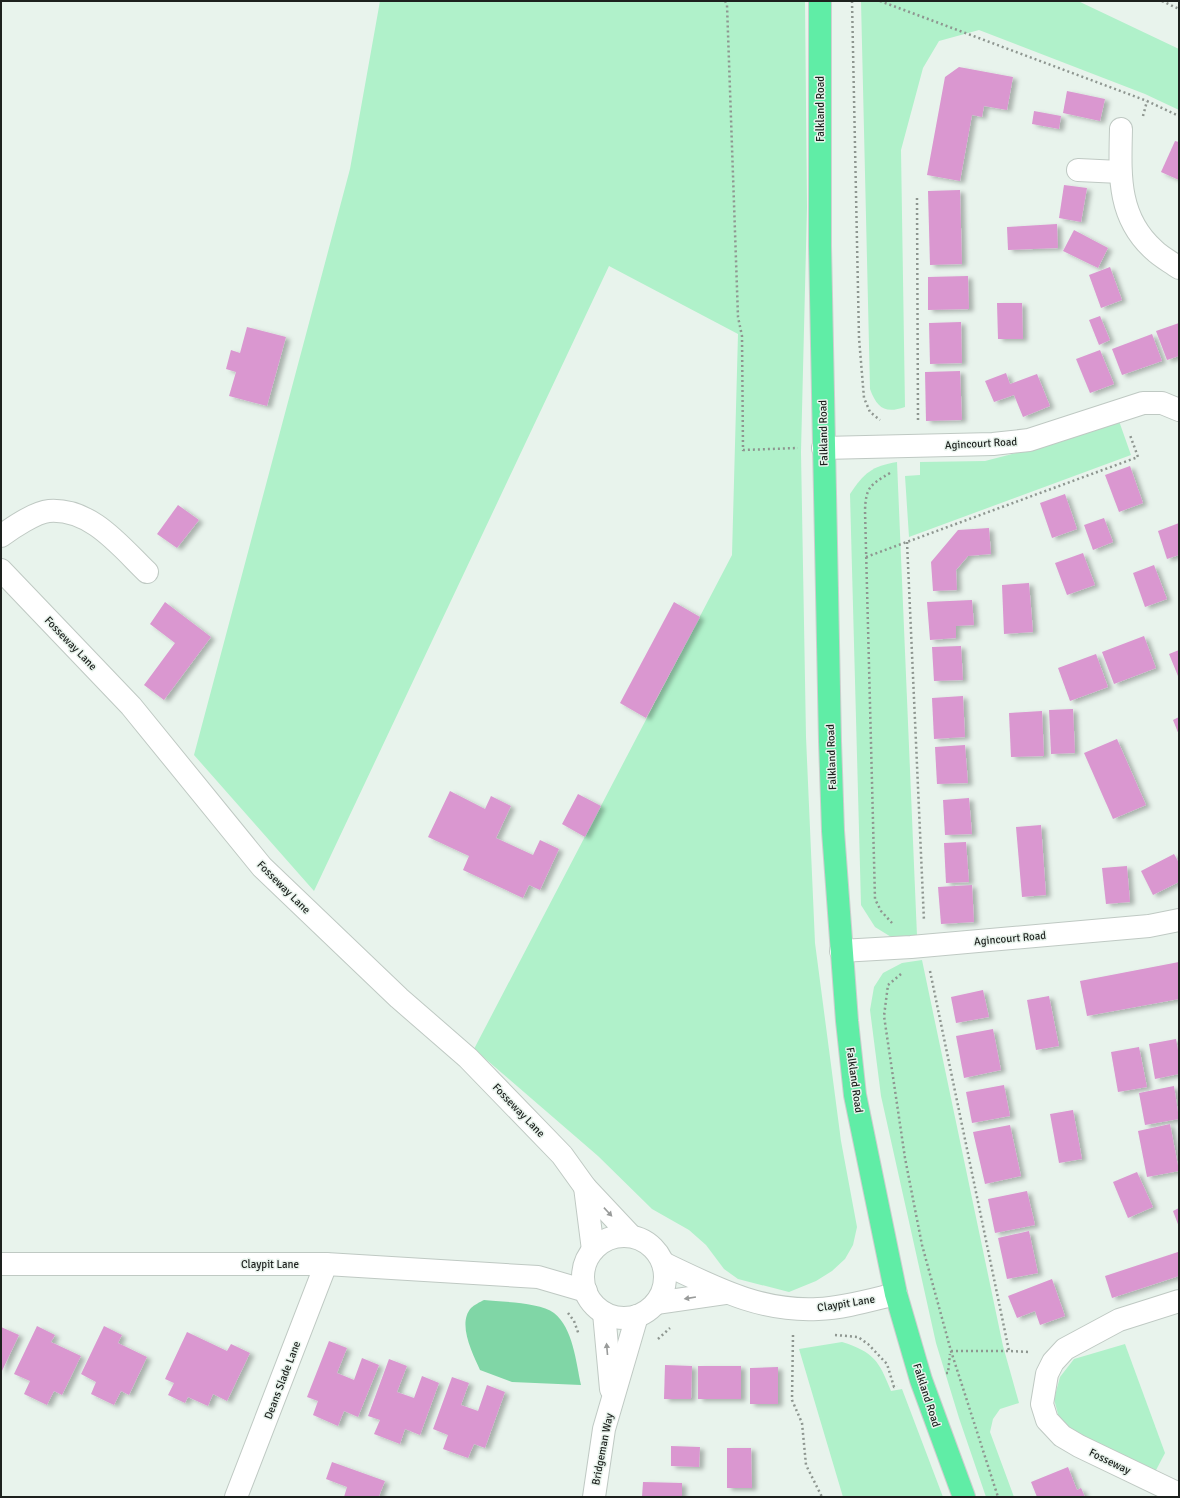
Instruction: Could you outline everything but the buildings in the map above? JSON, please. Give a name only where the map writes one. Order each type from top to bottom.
[{"type":"highway","name":"Falkland Road","points":[[820,1],[820,238],[823,448],[832,816],[841,951],[855,1095],[896,1294],[921,1380],[964,1497]]},
{"type":"street","points":[[1121,129],[1120,172],[1124,202],[1136,229],[1154,250],[1179,268]]},
{"type":"street","points":[[1078,170],[1120,172]]},
{"type":"street","name":"Agincourt Road","points":[[823,448],[993,444],[1029,440],[1143,403],[1162,403],[1179,410]]},
{"type":"street","points":[[1,536],[18,524],[48,511],[73,513],[97,525],[147,572]]},
{"type":"street","name":"Fosseway Lane","points":[[1,570],[131,706],[262,867],[399,998],[468,1058],[562,1155],[585,1187],[631,1236]]},
{"type":"street","name":"Agincourt Road","points":[[841,951],[911,947],[1149,926],[1179,920]]},
{"type":"street","name":"Fosseway Lane","points":[[585,1187],[589,1257]]},
{"type":"street","points":[[617,1236],[631,1236],[645,1241],[655,1250],[663,1263],[666,1277],[663,1291],[656,1303],[647,1311],[637,1316],[626,1318],[614,1317],[604,1313],[593,1304],[586,1291],[583,1277],[589,1257],[604,1241],[617,1236]]},
{"type":"street","name":"Claypit Lane","points":[[538,1277],[589,1257]]},
{"type":"street","name":"Claypit Lane","points":[[663,1263],[725,1293],[742,1299],[787,1308],[819,1309],[896,1294]]},
{"type":"street","name":"Claypit Lane","points":[[1,1264],[326,1264],[538,1277],[586,1291]]},
{"type":"street","name":"Deans Slade Lane","points":[[236,1497],[326,1264]]},
{"type":"street","name":"Claypit Lane","points":[[656,1303],[725,1293]]},
{"type":"street","points":[[1053,1362],[1065,1349],[1119,1320],[1179,1301]]},
{"type":"street","name":"Bridgeman Way","points":[[604,1313],[612,1402]]},
{"type":"street","name":"Bridgeman Way","points":[[594,1497],[604,1429],[637,1316]]},
{"type":"street","name":"Fosseway","points":[[1053,1362],[1044,1387],[1042,1404],[1047,1420],[1062,1436],[1079,1446],[1179,1494]]},
{"type":"path","points":[[725,1],[727,5],[730,66],[738,317],[742,336],[743,450],[823,448]]},
{"type":"path","points":[[852,1],[859,338],[864,398],[870,412],[878,420],[885,422]]},
{"type":"path","points":[[880,1],[1146,101],[1179,116]]},
{"type":"path","points":[[1162,1],[1179,9]]},
{"type":"path","points":[[917,198],[918,446]]},
{"type":"path","points":[[866,557],[1138,457],[1121,410]]},
{"type":"path","points":[[894,470],[873,483],[866,492],[866,557],[875,899],[881,911],[895,926],[908,924],[911,947]]},
{"type":"path","points":[[902,974],[888,985],[884,1016],[905,1158],[921,1237],[951,1351],[998,1497]]},
{"type":"path","points":[[564,1309],[574,1322],[581,1340]]},
{"type":"path","points":[[656,1341],[672,1327]]},
{"type":"path","points":[[794,1330],[792,1400],[802,1423],[806,1465],[822,1497]]},
{"type":"path","points":[[833,1335],[858,1337],[868,1344],[887,1364],[894,1387]]},
{"type":"path","points":[[951,1351],[1029,1352],[1053,1362]]},
{"type":"green space","points":[[380,1],[805,1],[807,207],[801,452],[806,737],[815,943],[841,1141],[857,1227],[853,1245],[845,1259],[832,1271],[816,1281],[789,1292],[738,1279],[724,1269],[706,1245],[689,1230],[652,1209],[598,1156],[474,1049],[732,555],[738,334],[609,266],[314,891],[194,755],[350,169]]},
{"type":"green space","points":[[861,1],[1078,1],[1179,49],[1179,110],[1145,94],[979,30],[939,41],[923,68],[901,150],[905,407],[892,410],[883,408],[879,405],[870,389]]},
{"type":"green space","points":[[1119,421],[1131,455],[909,537],[905,476],[920,475],[920,462],[985,461],[1043,446]]},
{"type":"green space","points":[[897,462],[917,936],[896,940],[875,927],[861,905],[850,494],[869,472],[875,468]]},
{"type":"green space","points":[[922,960],[1003,1346],[1019,1403],[1000,1409],[993,1419],[990,1432],[1014,1497],[986,1497],[959,1418],[936,1343],[881,1096],[870,1010],[874,987],[883,973],[902,963]]},
{"type":"green space","points":[[484,1300],[530,1305],[548,1309],[554,1313],[566,1327],[570,1336],[581,1385],[512,1382],[480,1370],[470,1348],[466,1330],[466,1322],[467,1315],[471,1308]]},
{"type":"green space","points":[[842,1342],[861,1350],[874,1359],[883,1372],[891,1391],[902,1389],[943,1497],[843,1497],[799,1349]]},
{"type":"green space","points":[[1125,1344],[1165,1453],[1155,1472],[1077,1435],[1059,1418],[1054,1399],[1060,1377],[1074,1359]]}]
